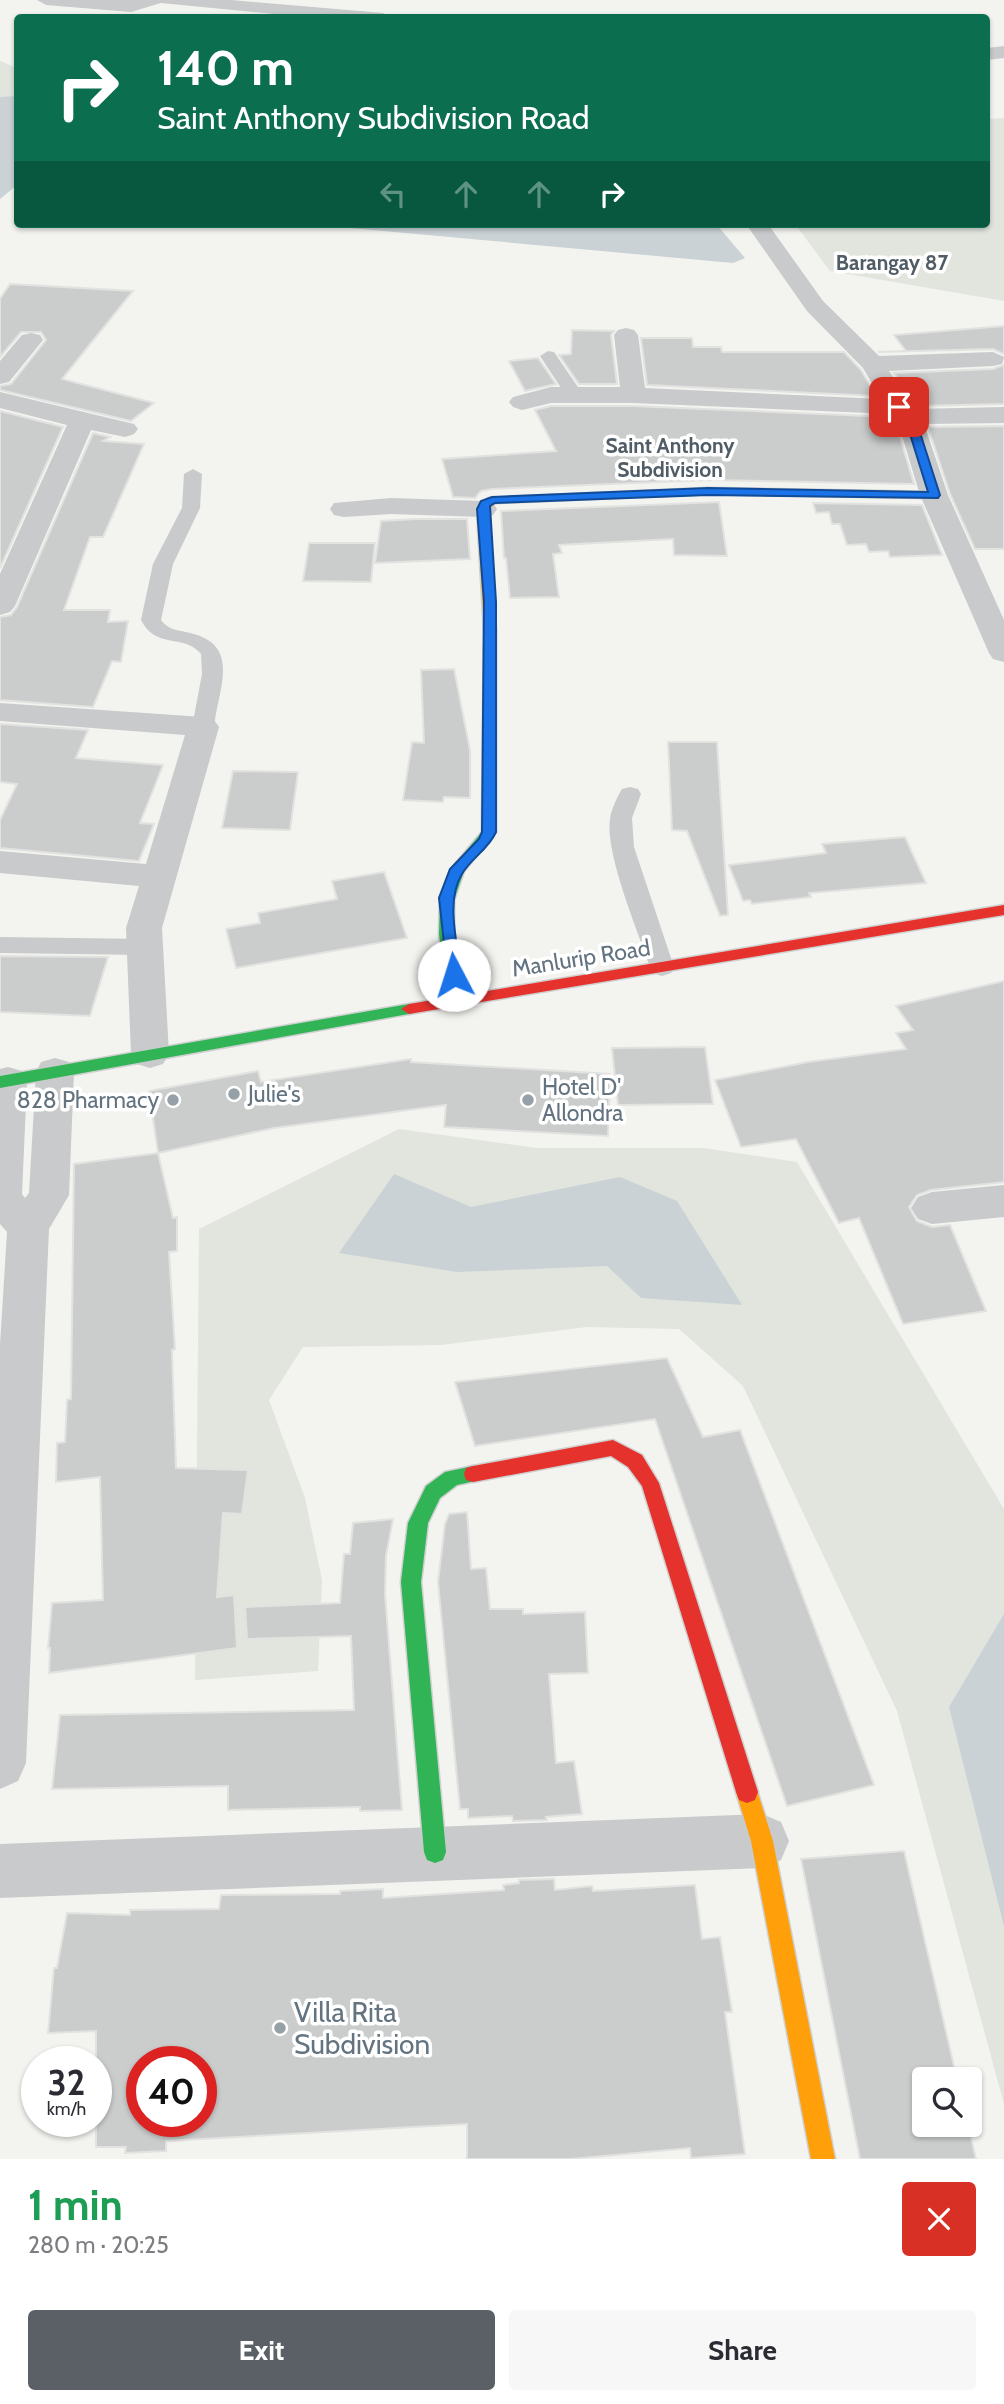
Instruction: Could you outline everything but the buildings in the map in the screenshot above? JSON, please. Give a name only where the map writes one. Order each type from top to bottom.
[{"type":"street","points":[[46,0],[131,7],[154,0]]},
{"type":"street","points":[[168,0],[335,14]]},
{"type":"street","points":[[760,228],[815,306],[873,364],[904,412],[934,495],[1004,653]]},
{"type":"street","points":[[626,335],[632,395]]},
{"type":"street","points":[[0,377],[31,340]]},
{"type":"street","points":[[873,364],[993,359]]},
{"type":"street","points":[[522,402],[573,393],[904,412],[1004,415]]},
{"type":"street","points":[[0,400],[125,429]]},
{"type":"street","points":[[0,606],[82,421]]},
{"type":"street","points":[[344,509],[391,506],[483,509],[492,500],[708,491],[934,495]]},
{"type":"street","points":[[456,1001],[446,898],[455,872],[485,842],[489,832],[490,602],[483,509]]},
{"type":"street","points":[[0,712],[203,727],[144,928],[150,1054]]},
{"type":"street","points":[[0,862],[159,877]]},
{"type":"street","name":"Manlurip Road","points":[[4,1082],[456,1001],[1004,910]]},
{"type":"street","points":[[0,1763],[28,1227],[49,1195],[55,1072]]},
{"type":"street","points":[[4,1082],[1,1199],[28,1227]]},
{"type":"street","points":[[932,1208],[1004,1201]]},
{"type":"street","points":[[435,1852],[411,1582],[418,1523],[433,1492],[452,1478],[613,1448],[635,1461],[650,1483],[762,1841],[823,2159]]},
{"type":"street","points":[[0,1871],[762,1841]]},
{"type":"lane","points":[[548,356],[573,393]]},
{"type":"lane","points":[[194,474],[191,508],[163,564],[151,620],[153,627],[160,632],[187,636],[209,649],[214,661],[203,727]]},
{"type":"lane","points":[[630,794],[621,818],[622,847],[662,967]]},
{"type":"lane","points":[[0,945],[145,947]]},
{"type":"shaded area","points":[[0,61],[14,67],[14,91],[0,201]]},
{"type":"shaded area","points":[[14,96],[14,187],[0,199],[0,97]]},
{"type":"shaded area","points":[[1004,118],[1004,301],[830,271],[798,228],[990,228],[990,119]]},
{"type":"shaded area","points":[[350,228],[719,228],[745,258],[733,263]]},
{"type":"shaded area","points":[[399,1129],[537,1148],[703,1148],[797,1162],[1004,1509],[1004,2104],[897,1711],[743,1386],[679,1329],[587,1327],[441,1345],[303,1347],[269,1400],[305,1498],[322,1580],[318,1671],[195,1680],[199,1229]]},
{"type":"shaded area","points":[[394,1174],[471,1207],[620,1177],[677,1201],[742,1305],[641,1298],[607,1266],[457,1272],[339,1253]]},
{"type":"shaded area","points":[[1004,1614],[1004,1926],[949,1707]]},
{"type":"traffic: fast","points":[[456,1001],[447,934],[447,900],[450,884],[457,870],[489,832],[490,631]]},
{"type":"traffic: fast","points":[[0,1082],[409,1009]]},
{"type":"traffic: fast","points":[[435,1852],[411,1582],[418,1523],[433,1492],[452,1478],[473,1474]]},
{"type":"traffic: slow","points":[[490,631],[483,509],[492,500],[708,491],[934,495]]},
{"type":"traffic: slow","points":[[747,1792],[762,1841],[823,2159]]},
{"type":"traffic: jam","points":[[409,1009],[1004,910]]},
{"type":"traffic: jam","points":[[473,1474],[613,1448],[635,1461],[650,1483],[747,1792]]},
{"type":"place","name":"Julie's","points":[[234,1094]]},
{"type":"place","name":"828 Pharmacy","points":[[173,1100]]},
{"type":"place","name":"Hotel D' Allondra","points":[[528,1100]]},
{"type":"place","name":"Villa Rita Subdivision","points":[[280,2028]]},
{"type":"district","name":"Barangay 87","points":[[892,262]]},
{"type":"district","name":"Saint Anthony Subdivision","points":[[670,457]]},
{"type":"route","points":[[454,975],[446,898],[455,872],[472,852],[485,842],[489,832],[490,602],[483,509],[485,504],[492,500],[708,491],[934,495],[909,417],[899,407]]}]
